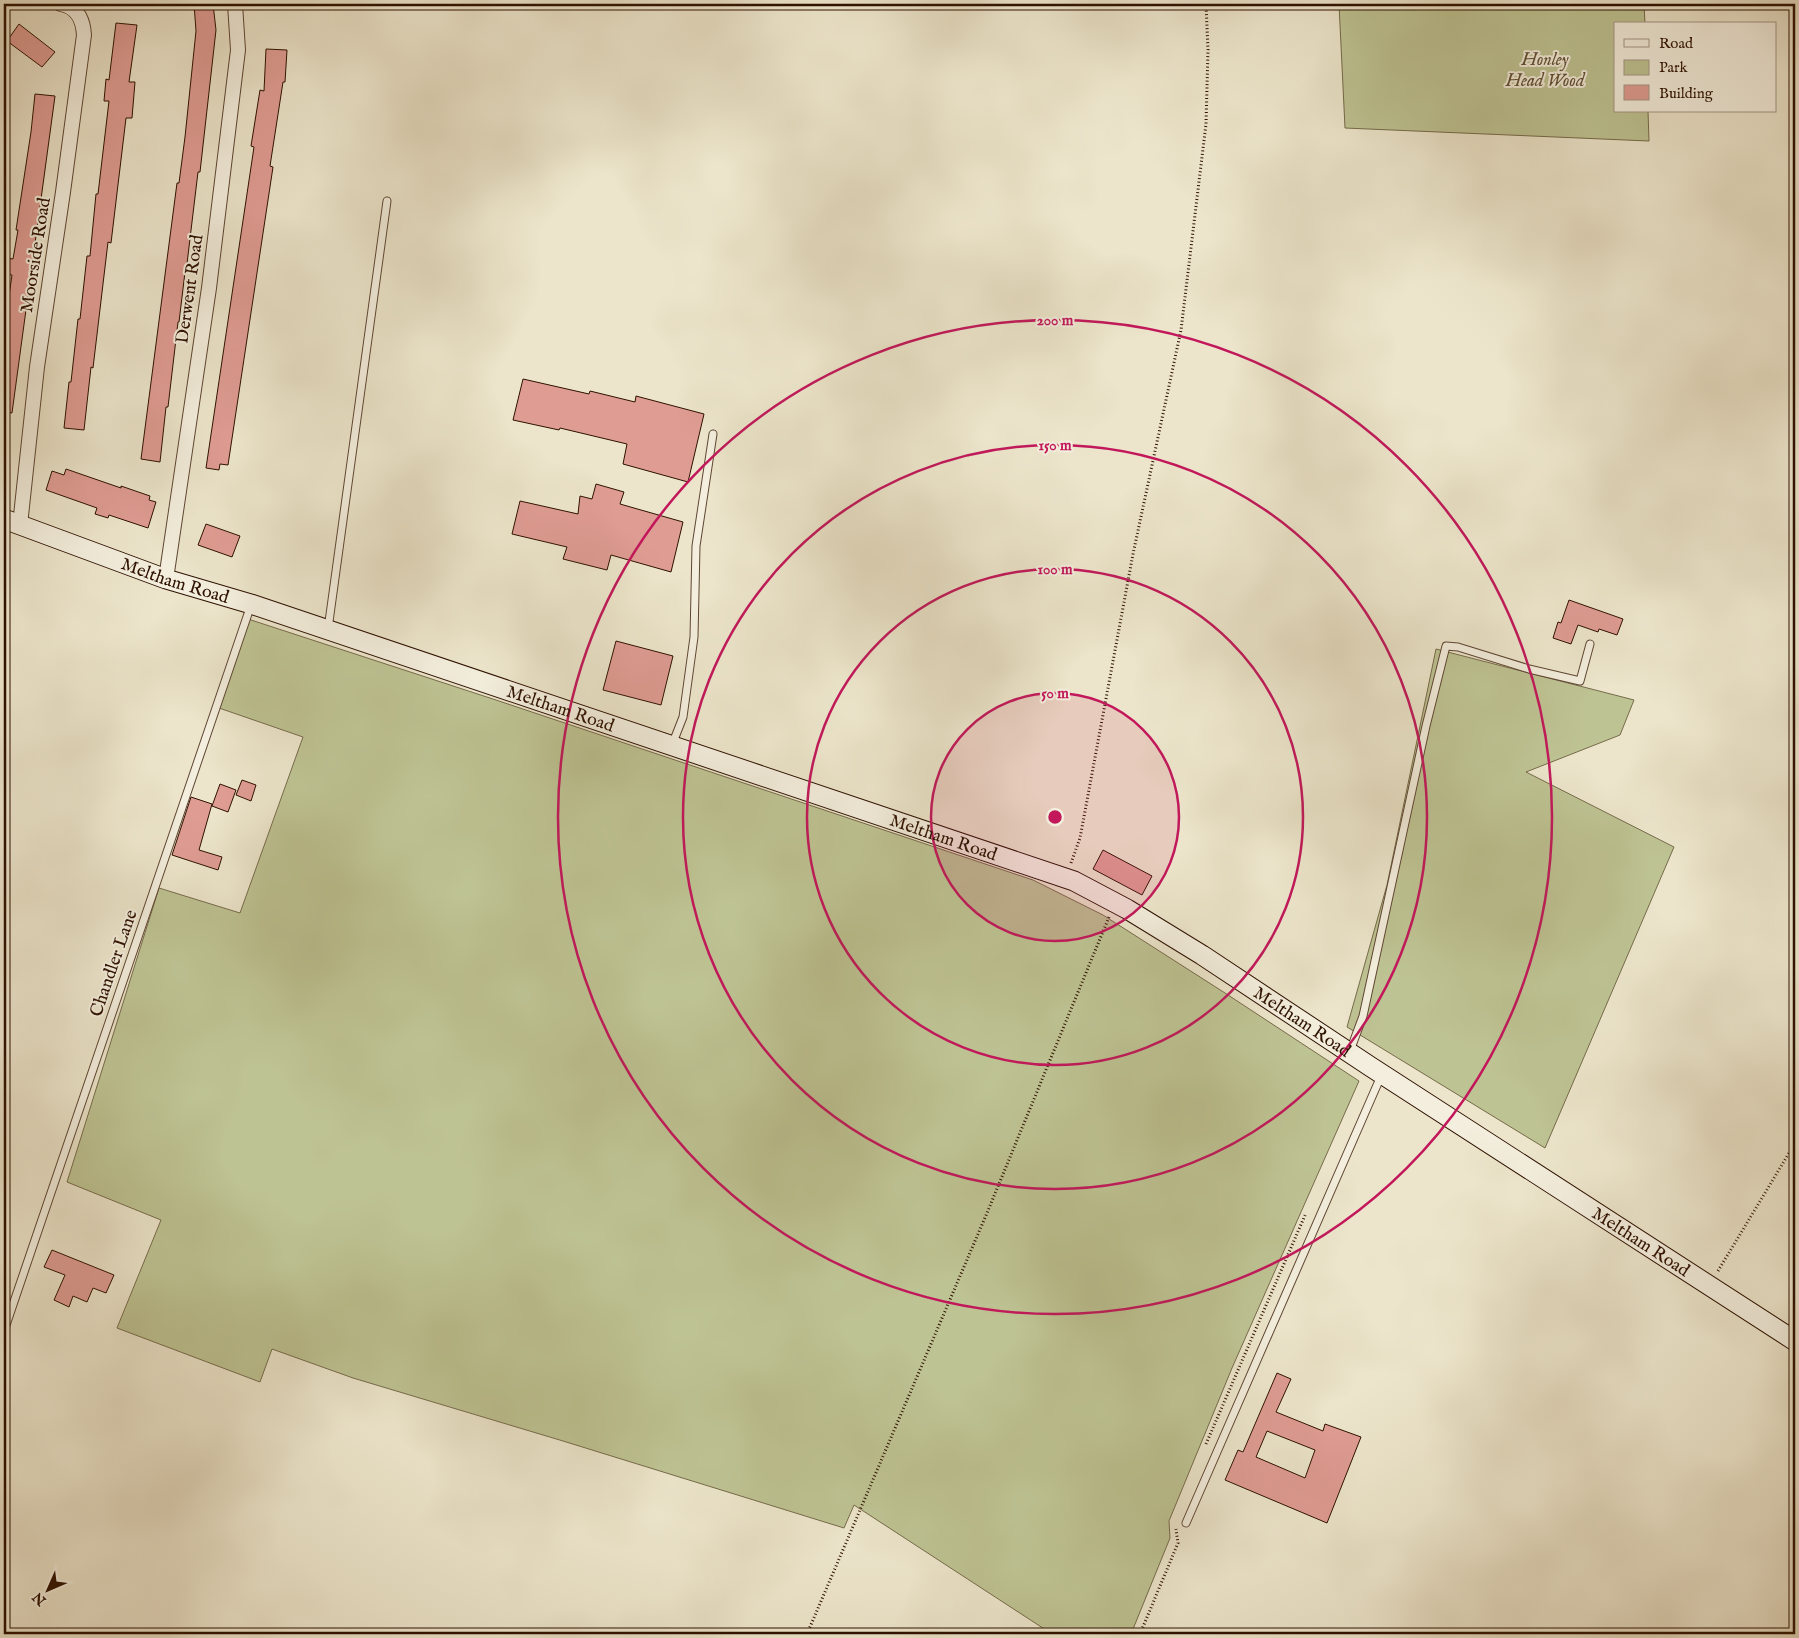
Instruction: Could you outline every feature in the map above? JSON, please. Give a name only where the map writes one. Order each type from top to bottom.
[{"type":"street","name":"Moorside Road","points":[[12,522],[64,192],[84,35],[84,25],[78,13],[69,5],[61,4]]},
{"type":"street","name":"Derwent Road","points":[[166,579],[209,288],[238,50],[235,4]]},
{"type":"street","name":"Meltham Road","points":[[12,522],[166,579],[251,604],[1066,878],[1115,903],[1202,955],[1350,1051],[1382,1074],[1795,1340]]},
{"type":"lane","points":[[328,630],[387,201]]},
{"type":"lane","points":[[672,746],[683,718],[694,637],[696,546],[713,434]]},
{"type":"lane","name":"Chandler Lane","points":[[4,1331],[251,604]]},
{"type":"lane","points":[[1350,1051],[1365,1008],[1426,726],[1446,646],[1458,647],[1580,681],[1590,644]]},
{"type":"lane","points":[[1186,1523],[1382,1074]]},
{"type":"path","points":[[1066,878],[1080,838],[1133,554],[1181,330],[1206,124],[1208,50],[1206,4]]},
{"type":"path","points":[[807,1634],[987,1213],[1115,903]]},
{"type":"path","points":[[1710,1285],[1795,1143]]},
{"type":"green space","name":"Honley Head Wood","points":[[1339,4],[1644,4],[1645,22],[1614,22],[1614,112],[1648,112],[1649,141],[1345,128]]},
{"type":"green space","points":[[248,619],[1033,880],[1103,915],[1359,1081],[1232,1368],[1169,1521],[1170,1538],[1131,1634],[1052,1634],[854,1505],[844,1528],[353,1378],[272,1349],[260,1382],[117,1328],[161,1220],[67,1182],[159,888],[240,913],[303,737],[219,708]]},
{"type":"green space","points":[[1436,649],[1634,700],[1620,735],[1526,772],[1674,847],[1545,1148],[1347,1027],[1387,885]]},
{"type":"building","points":[[194,4],[213,4],[216,30],[200,172],[198,172],[160,462],[141,459],[177,183],[179,183],[185,137],[196,31]]},
{"type":"building","points":[[116,23],[137,25],[129,82],[135,82],[132,118],[126,118],[111,243],[108,242],[84,430],[64,428],[87,256],[90,256],[96,194],[98,194],[109,101],[104,101],[106,79],[109,80]]},
{"type":"building","points":[[19,24],[55,52],[42,67],[7,41]]},
{"type":"building","points":[[266,49],[287,50],[285,82],[283,82],[270,166],[273,167],[228,465],[220,464],[219,470],[206,468],[254,147],[251,146],[260,90],[264,91]]},
{"type":"building","points":[[35,94],[55,96],[12,413],[4,412],[4,330],[12,275],[4,274],[6,258],[13,259],[18,230],[16,230]]},
{"type":"building","points":[[523,379],[589,394],[590,391],[635,402],[636,396],[704,414],[688,482],[623,464],[627,444],[560,428],[559,430],[513,420]]},
{"type":"building","points":[[66,469],[150,496],[149,500],[156,502],[148,528],[109,515],[108,518],[95,514],[97,508],[46,490],[52,471],[64,475]]},
{"type":"building","points":[[596,484],[624,492],[620,504],[683,522],[671,572],[611,555],[607,570],[563,559],[567,547],[512,534],[520,501],[578,514],[580,496],[592,499]]},
{"type":"building","points":[[206,524],[240,536],[232,557],[198,545]]},
{"type":"building","points":[[1569,600],[1623,619],[1617,635],[1599,629],[1598,632],[1578,625],[1571,644],[1553,638],[1558,622],[1561,623]]},
{"type":"building","points":[[616,641],[673,656],[661,705],[603,690]]},
{"type":"building","points":[[242,780],[256,785],[251,801],[236,795]]},
{"type":"building","points":[[220,784],[236,790],[228,812],[212,806]]},
{"type":"building","points":[[191,797],[212,804],[199,850],[222,857],[218,870],[172,855]]},
{"type":"building","points":[[1103,850],[1152,876],[1142,895],[1093,869]]},
{"type":"building","points":[[52,1250],[114,1275],[106,1293],[93,1288],[87,1302],[73,1296],[69,1307],[54,1300],[65,1275],[44,1267]]},
{"type":"building","points":[[1277,1373],[1291,1379],[1276,1412],[1323,1431],[1325,1424],[1361,1437],[1327,1523],[1225,1480],[1238,1450],[1243,1452]],"holes":[[[1267,1431],[1315,1450],[1305,1478],[1256,1457]]]}]
